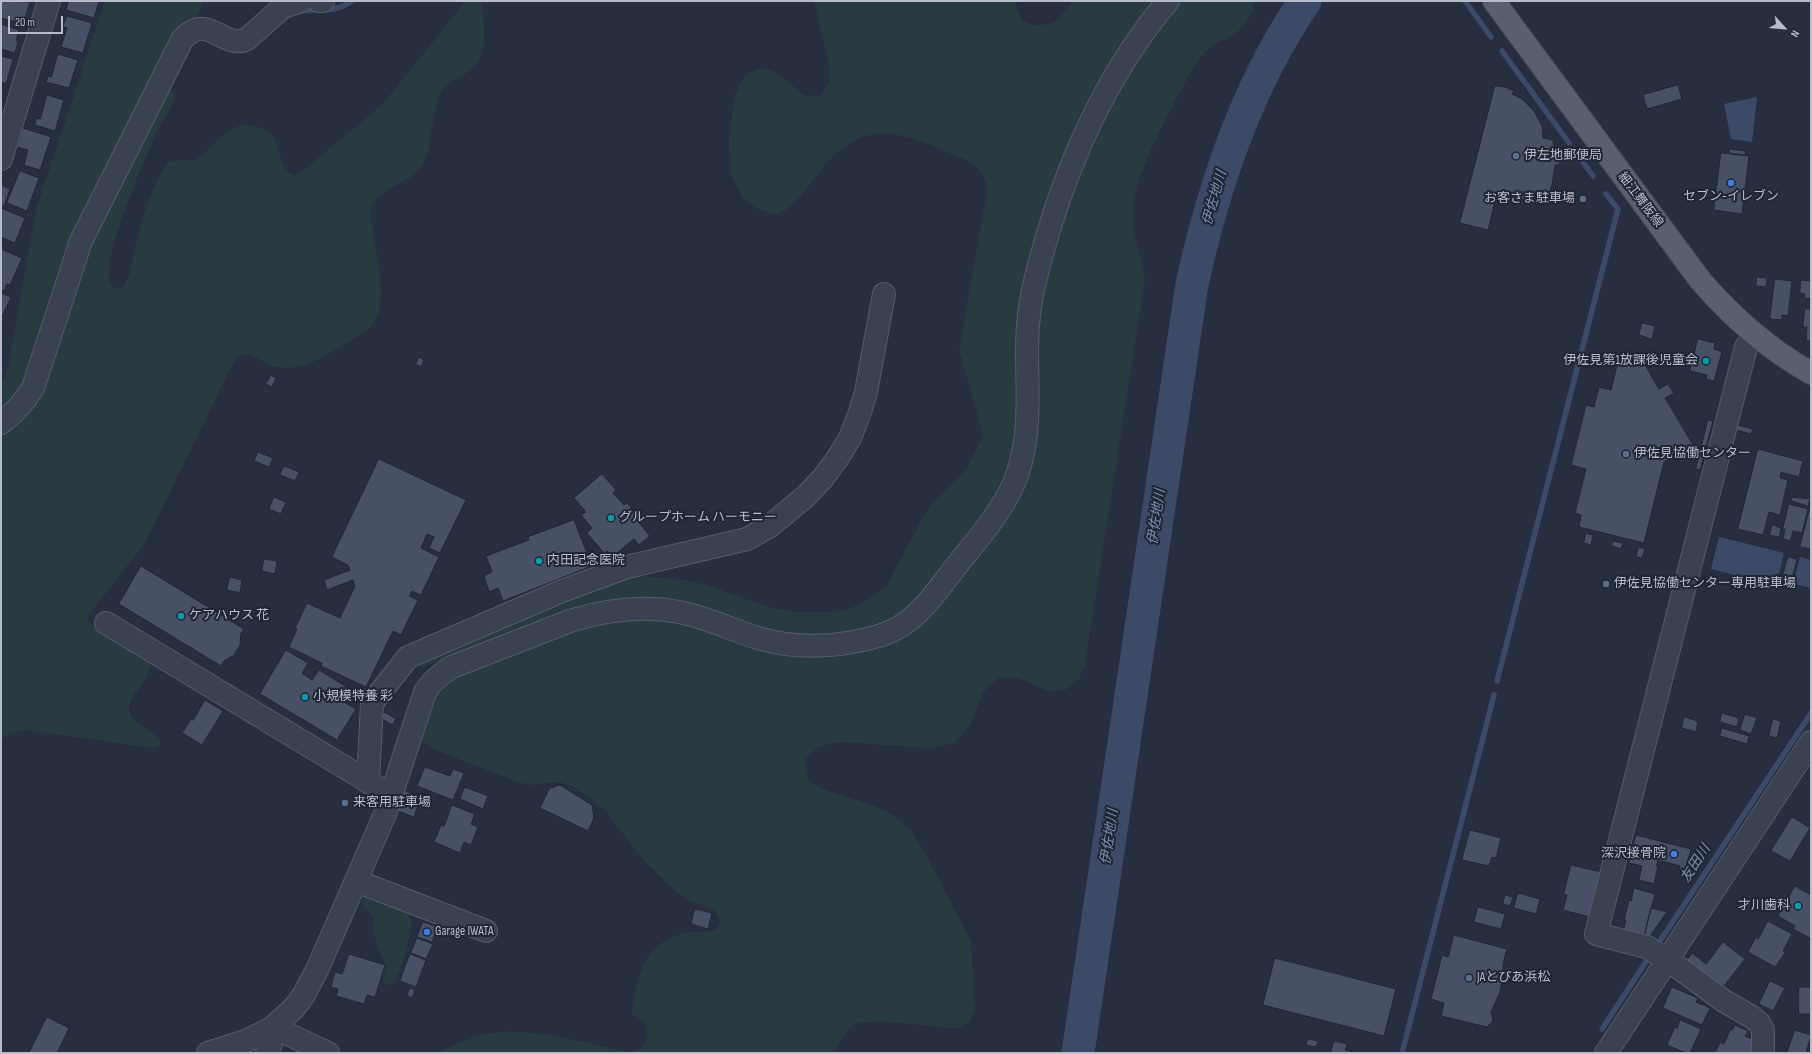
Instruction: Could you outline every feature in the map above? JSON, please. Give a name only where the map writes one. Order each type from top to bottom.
[{"type":"main road","name":"細江舞阪線","points":[[1494,1],[1700,280],[1730,313],[1755,335],[1782,355],[1811,373]]},
{"type":"street","points":[[1,160],[49,1]]},
{"type":"street","points":[[1,423],[14,413],[25,401],[33,388],[81,241],[182,40],[187,34],[202,28],[241,42],[247,39],[283,7],[300,1]]},
{"type":"street","points":[[318,1],[323,1]]},
{"type":"street","points":[[208,1053],[246,1041],[273,1027],[294,1008],[311,984],[393,793],[420,704],[431,682],[440,673],[570,621],[588,616],[623,610],[659,610],[695,616],[760,638],[796,645],[814,646],[851,642],[884,634],[897,628],[921,611],[1002,505],[1013,484],[1021,462],[1026,438],[1028,415],[1028,313],[1037,272],[1060,193],[1087,128],[1114,78],[1136,43],[1168,1]]},
{"type":"street","points":[[368,782],[372,704],[408,657],[562,591],[627,567],[747,539],[770,526],[806,496],[823,478],[837,459],[850,438],[859,415],[866,392],[884,294]]},
{"type":"street","points":[[1755,335],[1746,347],[1596,934],[1658,954],[1724,1001],[1759,1023],[1763,1030],[1763,1053]]},
{"type":"street","points":[[106,623],[368,782],[393,793]]},
{"type":"street","points":[[1606,1053],[1658,954],[1811,742]]},
{"type":"street","points":[[356,881],[486,931]]},
{"type":"street","points":[[267,1053],[271,1043],[273,1027]]},
{"type":"street","points":[[273,1027],[328,1053]]},
{"type":"shaded area","points":[[105,1],[203,1],[199,14],[193,21],[26,384],[1,413],[1,385],[7,372],[36,210]]},
{"type":"shaded area","points":[[466,1],[482,1],[484,40],[482,55],[473,68],[449,84],[440,94],[435,112],[428,152],[421,168],[410,178],[381,194],[372,205],[371,217],[381,286],[379,312],[375,322],[362,334],[308,364],[285,368],[277,367],[271,366],[249,355],[239,357],[234,361],[145,543],[88,616],[88,621],[91,624],[146,657],[150,661],[148,674],[133,697],[129,709],[130,714],[137,723],[158,737],[161,741],[159,746],[153,748],[25,730],[10,733],[1,740],[1,432],[83,260],[167,92],[172,91],[175,94],[174,99],[158,129],[135,183],[118,230],[112,252],[109,270],[110,282],[116,289],[123,287],[128,278],[135,246],[148,201],[158,179],[170,161],[197,159],[227,132],[233,128],[246,125],[261,128],[269,132],[277,144],[281,159],[288,171],[294,175],[300,173],[382,105]]},
{"type":"shaded area","points":[[814,1],[1015,1],[1022,21],[1038,26],[1055,22],[1074,1],[1156,1],[1067,150],[1017,437],[1004,480],[994,500],[924,593],[904,613],[881,625],[832,635],[797,635],[762,629],[567,612],[423,667],[419,667],[418,664],[565,599],[633,575],[683,580],[704,584],[769,607],[799,612],[830,612],[845,610],[861,604],[886,587],[923,517],[932,504],[967,468],[983,436],[959,349],[987,191],[986,182],[979,169],[969,162],[909,137],[892,134],[877,134],[862,137],[847,145],[833,157],[795,202],[777,215],[760,210],[744,200],[730,173],[729,141],[734,96],[746,74],[761,68],[774,71],[804,95],[821,96],[829,83],[829,66]]},
{"type":"shaded area","points":[[1181,1],[1253,1],[1254,6],[1249,18],[1241,29],[1207,50],[1194,66],[1149,155],[1138,186],[1134,202],[1133,225],[1143,264],[1145,280],[1085,665],[1078,681],[1065,690],[1048,691],[1019,678],[998,678],[983,692],[971,723],[955,743],[930,748],[840,742],[820,746],[805,759],[809,781],[828,791],[870,804],[893,815],[911,831],[923,849],[971,941],[975,1010],[970,1021],[962,1028],[886,1022],[861,1023],[854,1025],[848,1030],[834,1053],[434,1053],[473,1037],[498,1032],[546,1035],[629,1052],[642,1048],[647,1036],[645,1023],[632,1014],[632,1008],[640,974],[650,953],[661,944],[675,936],[688,932],[705,932],[717,929],[720,922],[717,913],[711,908],[688,900],[679,894],[644,861],[608,814],[588,796],[572,786],[559,782],[529,785],[518,782],[433,749],[426,744],[422,738],[423,728],[433,697],[446,681],[573,630],[624,619],[658,619],[872,647],[1010,510],[1044,281],[1069,196],[1102,120],[1144,48]]},
{"type":"shaded area","points":[[369,895],[404,908],[410,917],[412,925],[405,955],[397,977],[394,983],[389,985],[385,984],[383,981],[386,966],[373,933],[373,916],[364,907],[362,902],[365,897]]},
{"type":"water","points":[[1757,97],[1752,142],[1731,139],[1724,104]]},
{"type":"water","points":[[1719,537],[1784,553],[1776,586],[1711,569]]},
{"type":"water","points":[[1800,557],[1811,560],[1811,588],[1793,584]]},
{"type":"building","points":[[2,1],[30,2],[23,24],[1,18]]},
{"type":"building","points":[[69,1],[99,1],[94,18],[66,10]]},
{"type":"building","points":[[67,16],[92,23],[83,53],[61,47],[67,28],[63,27]]},
{"type":"building","points":[[1,24],[19,30],[15,53],[1,49]]},
{"type":"building","points":[[58,54],[78,60],[69,88],[46,82],[48,76],[51,77]]},
{"type":"building","points":[[1,56],[13,59],[6,84],[1,82]]},
{"type":"building","points":[[1678,85],[1682,99],[1647,109],[1643,95]]},
{"type":"building","name":"伊左地郵便局","points":[[1495,86],[1505,87],[1514,91],[1512,94],[1522,99],[1534,111],[1542,126],[1543,138],[1553,140],[1555,159],[1559,159],[1560,165],[1555,165],[1552,185],[1548,197],[1526,191],[1524,200],[1497,193],[1488,230],[1460,223]]},
{"type":"building","points":[[47,95],[64,100],[55,131],[35,125],[36,118],[40,119]]},
{"type":"building","points":[[23,128],[51,137],[40,170],[24,165],[28,150],[17,147]]},
{"type":"building","points":[[1730,149],[1746,151],[1745,155],[1729,153]]},
{"type":"building","name":"セブン-イレブン","points":[[1721,153],[1749,156],[1742,214],[1714,210]]},
{"type":"building","points":[[20,171],[39,178],[27,211],[7,203]]},
{"type":"building","points":[[1,185],[10,189],[4,206],[1,205]]},
{"type":"building","points":[[1,208],[25,218],[15,243],[1,237]]},
{"type":"building","points":[[1,249],[22,258],[10,285],[7,284],[4,291],[1,290]]},
{"type":"building","points":[[1757,277],[1767,278],[1766,287],[1756,286]]},
{"type":"building","points":[[1775,279],[1792,281],[1788,316],[1782,315],[1782,320],[1770,319]]},
{"type":"building","points":[[1801,280],[1811,281],[1811,299],[1804,298],[1805,294],[1800,293]]},
{"type":"building","points":[[1,293],[11,297],[1,319]]},
{"type":"building","points":[[1805,309],[1811,309],[1811,341],[1806,341],[1807,327],[1803,327]]},
{"type":"building","points":[[1642,323],[1655,326],[1652,339],[1639,335]]},
{"type":"building","name":"伊佐見第1放課後児童会","points":[[1698,339],[1715,343],[1714,349],[1722,352],[1714,381],[1706,379],[1707,375],[1690,371]]},
{"type":"building","name":"伊佐見協働センター","points":[[1638,353],[1659,389],[1668,384],[1674,393],[1665,398],[1693,445],[1664,462],[1644,543],[1579,527],[1581,515],[1575,513],[1586,469],[1571,465],[1586,405],[1594,407],[1599,387],[1611,390],[1617,366]]},
{"type":"building","points":[[419,357],[424,360],[421,367],[416,364]]},
{"type":"building","points":[[271,375],[276,378],[272,387],[266,384]]},
{"type":"building","points":[[1708,420],[1713,421],[1700,470],[1696,469]]},
{"type":"building","points":[[1737,425],[1753,429],[1751,434],[1736,430]]},
{"type":"building","points":[[1758,449],[1803,461],[1799,477],[1781,472],[1780,478],[1788,480],[1780,515],[1769,512],[1763,535],[1738,529]]},
{"type":"building","points":[[258,452],[273,458],[269,467],[254,461]]},
{"type":"building","points":[[379,459],[466,500],[440,553],[429,548],[434,537],[427,534],[421,548],[439,557],[421,595],[412,591],[409,596],[418,600],[401,635],[393,631],[366,687],[321,666],[322,663],[289,647],[297,629],[295,628],[307,603],[340,618],[355,586],[353,580],[327,590],[324,580],[350,570],[348,565],[332,557]]},
{"type":"building","points":[[284,466],[299,472],[295,481],[280,475]]},
{"type":"building","name":"グループホーム ハーモニー","points":[[602,474],[616,490],[613,493],[624,505],[627,503],[642,521],[639,523],[650,536],[639,545],[634,539],[612,557],[607,551],[604,553],[587,533],[592,528],[581,515],[586,512],[574,498]]},
{"type":"building","points":[[274,497],[286,502],[281,514],[269,509]]},
{"type":"building","points":[[1793,497],[1810,499],[1808,506],[1791,501]]},
{"type":"building","points":[[1811,503],[1811,549],[1800,547]]},
{"type":"building","points":[[1789,504],[1808,509],[1802,533],[1793,531],[1790,541],[1783,539],[1785,529],[1783,529]]},
{"type":"building","name":"内田記念医院","points":[[574,520],[592,566],[503,601],[498,588],[489,592],[484,576],[492,572],[486,556],[529,540],[528,537]]},
{"type":"building","points":[[1772,525],[1781,528],[1779,537],[1770,535]]},
{"type":"building","points":[[1586,533],[1593,535],[1591,545],[1584,543]]},
{"type":"building","points":[[1613,541],[1623,543],[1621,549],[1612,546]]},
{"type":"building","points":[[1639,547],[1645,549],[1642,558],[1636,557]]},
{"type":"building","points":[[1788,557],[1797,559],[1790,587],[1780,585]]},
{"type":"building","points":[[264,559],[277,561],[275,574],[262,571]]},
{"type":"building","name":"ケアハウス 花","points":[[141,566],[244,629],[241,633],[240,645],[234,655],[224,661],[221,666],[119,604]]},
{"type":"building","points":[[230,577],[242,580],[240,593],[227,590]]},
{"type":"building","name":"小規模特養 彩","points":[[286,650],[308,663],[302,673],[312,680],[319,670],[350,689],[342,701],[356,709],[337,740],[260,694]]},
{"type":"building","points":[[205,700],[223,711],[202,745],[182,733],[191,719],[193,720]]},
{"type":"building","points":[[385,712],[396,719],[392,725],[381,718]]},
{"type":"building","points":[[1722,713],[1739,718],[1737,727],[1720,722]]},
{"type":"building","points":[[1745,714],[1757,718],[1751,734],[1740,730]]},
{"type":"building","points":[[1684,717],[1698,721],[1696,732],[1682,728]]},
{"type":"building","points":[[1773,719],[1781,721],[1777,738],[1769,736]]},
{"type":"building","points":[[1722,728],[1749,736],[1747,744],[1720,736]]},
{"type":"building","points":[[425,767],[450,776],[453,769],[464,773],[453,800],[417,786]]},
{"type":"building","points":[[560,785],[592,805],[594,818],[588,831],[540,808],[549,789]]},
{"type":"building","points":[[465,787],[488,796],[483,809],[460,799]]},
{"type":"building","points":[[403,790],[421,797],[414,817],[395,810]]},
{"type":"building","points":[[452,805],[475,814],[471,824],[478,827],[471,845],[464,842],[460,853],[434,842],[441,825],[444,826]]},
{"type":"building","points":[[1792,817],[1810,828],[1790,861],[1771,851]]},
{"type":"building","points":[[1470,830],[1501,838],[1496,858],[1492,857],[1489,866],[1462,860]]},
{"type":"building","points":[[1636,835],[1691,849],[1685,871],[1679,870],[1680,866],[1658,860],[1654,884],[1639,880],[1642,866],[1629,863]]},
{"type":"building","points":[[1571,865],[1601,872],[1590,917],[1563,910],[1567,895],[1564,894]]},
{"type":"building","name":"才川歯科","points":[[1795,886],[1811,895],[1810,938],[1793,929],[1795,926],[1778,916]]},
{"type":"building","points":[[1634,888],[1655,894],[1644,936],[1623,931],[1629,900],[1631,901]]},
{"type":"building","points":[[1518,893],[1540,899],[1536,914],[1514,908]]},
{"type":"building","points":[[1505,895],[1513,897],[1510,906],[1503,904]]},
{"type":"building","points":[[1478,907],[1505,914],[1501,929],[1474,922]]},
{"type":"building","points":[[1651,908],[1667,912],[1650,936],[1645,934]]},
{"type":"building","points":[[695,909],[712,913],[708,929],[691,924]]},
{"type":"building","points":[[1768,921],[1792,934],[1783,951],[1785,953],[1775,967],[1748,952],[1756,937],[1758,939]]},
{"type":"building","name":"Garage IWATA","points":[[423,922],[438,927],[432,942],[417,937]]},
{"type":"building","name":"JAとぴあ浜松","points":[[1454,935],[1507,949],[1503,964],[1500,992],[1491,1012],[1493,1019],[1492,1022],[1487,1027],[1441,1016],[1444,1003],[1431,999],[1442,955],[1448,957]]},
{"type":"building","points":[[417,938],[433,944],[426,959],[411,953]]},
{"type":"building","points":[[1723,942],[1745,959],[1724,986],[1721,984],[1717,989],[1684,964],[1692,953],[1706,964]]},
{"type":"building","points":[[349,954],[385,965],[375,997],[367,995],[364,1004],[336,996],[338,989],[331,987],[335,972],[342,974]]},
{"type":"building","points":[[410,954],[426,960],[416,987],[400,981]]},
{"type":"building","points":[[1275,958],[1396,989],[1384,1036],[1263,1005]]},
{"type":"building","points":[[1770,981],[1785,988],[1773,1011],[1759,1004]]},
{"type":"building","points":[[1672,987],[1698,998],[1696,1002],[1710,1008],[1702,1025],[1663,1008]]},
{"type":"building","points":[[1799,987],[1811,987],[1811,1014],[1799,1014]]},
{"type":"building","points":[[410,988],[415,990],[412,998],[407,996]]},
{"type":"building","points":[[47,1017],[69,1028],[57,1053],[29,1053]]},
{"type":"building","points":[[1680,1020],[1701,1029],[1690,1053],[1686,1053],[1667,1045],[1675,1027],[1677,1028]]},
{"type":"building","points":[[1735,1025],[1748,1031],[1745,1036],[1754,1040],[1752,1045],[1755,1046],[1752,1053],[1715,1053],[1720,1042],[1724,1044],[1730,1030],[1732,1030]]},
{"type":"building","points":[[1795,1030],[1811,1035],[1806,1053],[1787,1053]]},
{"type":"building","points":[[1308,1039],[1318,1041],[1316,1047],[1306,1045]]},
{"type":"building","points":[[1334,1041],[1347,1044],[1345,1050],[1358,1053],[1331,1053]]},
{"type":"waterway","points":[[299,11],[339,8],[352,1]]},
{"type":"waterway","name":"伊佐地川","points":[[1078,1053],[1192,284],[1211,210],[1235,137],[1266,67],[1284,34],[1305,1]]},
{"type":"waterway","points":[[1465,1],[1491,37]]},
{"type":"waterway","points":[[1502,51],[1569,143]]},
{"type":"waterway","points":[[1574,150],[1593,176]]},
{"type":"waterway","points":[[1497,681],[1618,209],[1606,194]]},
{"type":"waterway","points":[[1402,1053],[1494,695]]},
{"type":"waterway","name":"友田川","points":[[1656,947],[1811,713]]},
{"type":"waterway","name":"友田川","points":[[1602,1029],[1651,954]]},
{"type":"place","name":"伊左地郵便局","points":[[1516,156]]},
{"type":"place","name":"セブン-イレブン","points":[[1731,183]]},
{"type":"place","name":"お客さま駐車場","points":[[1583,199]]},
{"type":"place","name":"伊佐見第1放課後児童会","points":[[1706,361]]},
{"type":"place","name":"伊佐見協働センター","points":[[1626,454]]},
{"type":"place","name":"グループホーム ハーモニー","points":[[611,518]]},
{"type":"place","name":"内田記念医院","points":[[539,561]]},
{"type":"place","name":"伊佐見協働センター専用駐車場","points":[[1606,584]]},
{"type":"place","name":"ケアハウス 花","points":[[181,616]]},
{"type":"place","name":"小規模特養 彩","points":[[305,697]]},
{"type":"place","name":"来客用駐車場","points":[[345,803]]},
{"type":"place","name":"深沢接骨院","points":[[1674,854]]},
{"type":"place","name":"才川歯科","points":[[1798,906]]},
{"type":"place","name":"Garage IWATA","points":[[427,932]]},
{"type":"place","name":"JAとぴあ浜松","points":[[1469,978]]}]
